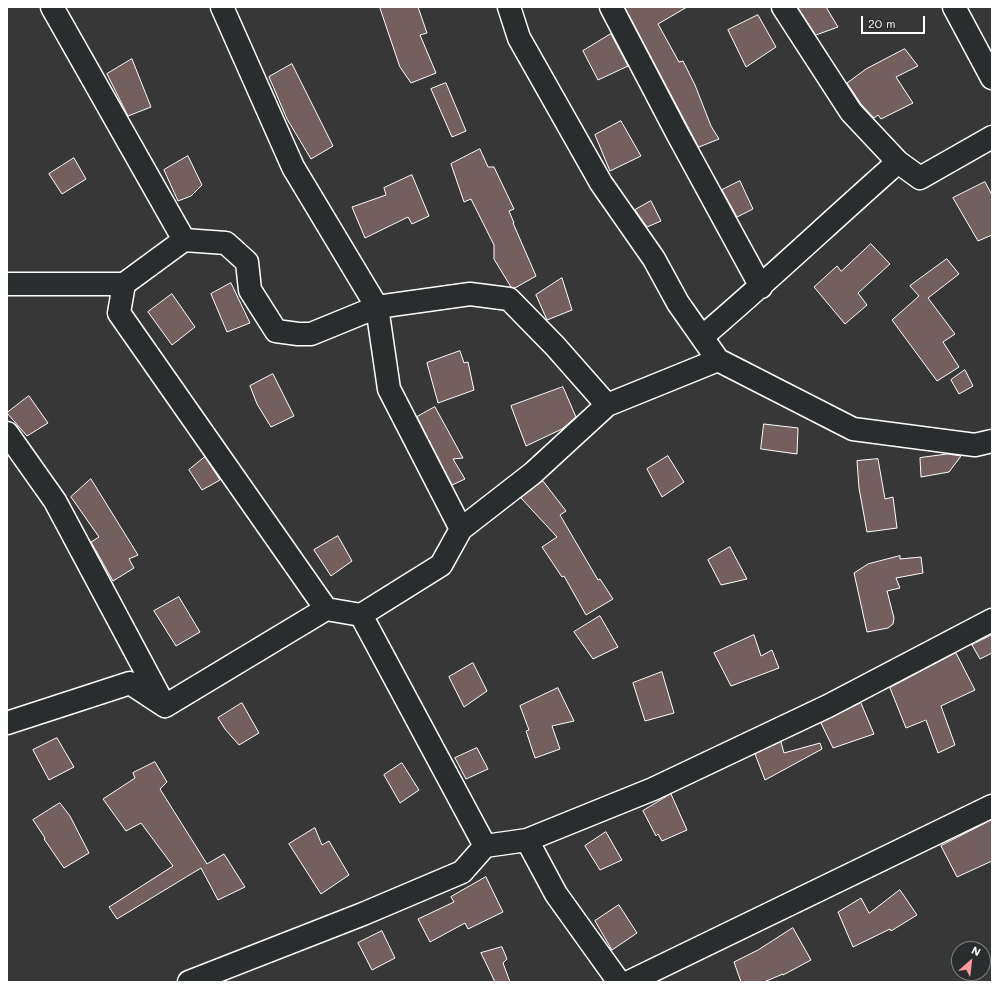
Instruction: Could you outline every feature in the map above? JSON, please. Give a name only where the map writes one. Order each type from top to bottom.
[{"type":"street","points":[[52,7],[184,240]]},
{"type":"street","points":[[222,7],[293,166],[377,307],[389,389],[461,529]]},
{"type":"street","points":[[510,7],[519,38],[601,183],[654,259],[678,303],[718,360],[853,429],[975,445],[992,441]]},
{"type":"street","points":[[611,7],[676,133],[761,287]]},
{"type":"street","points":[[783,7],[851,112],[898,162],[920,178],[992,137]]},
{"type":"street","points":[[954,7],[992,78]]},
{"type":"street","points":[[702,337],[761,287],[816,235],[898,162]]},
{"type":"street","points":[[7,284],[124,284],[184,240],[226,243],[247,262],[250,290],[276,331],[311,334],[377,307],[470,294],[509,299],[555,346],[607,405]]},
{"type":"street","points":[[124,284],[119,313],[326,609]]},
{"type":"street","points":[[165,706],[326,609],[361,615],[441,564],[461,529],[533,473],[607,405],[718,360]]},
{"type":"street","points":[[7,433],[55,501],[165,706]]},
{"type":"street","points":[[361,615],[485,846]]},
{"type":"street","points":[[188,982],[363,914],[462,872],[485,846],[527,840],[653,789],[828,706],[992,620]]},
{"type":"street","points":[[7,723],[130,683],[165,706]]},
{"type":"street","points":[[630,982],[992,806]]},
{"type":"street","points":[[527,840],[556,894],[619,982]]},
{"type":"building","points":[[380,7],[418,7],[427,33],[420,35],[436,73],[411,83],[400,67]]},
{"type":"building","points":[[625,7],[687,7],[658,24],[679,62],[683,61],[695,85],[711,126],[719,139],[699,147]]},
{"type":"building","points":[[798,7],[826,7],[838,27],[816,35]]},
{"type":"building","points":[[758,15],[776,47],[746,67],[728,30]]},
{"type":"building","points":[[611,34],[628,66],[598,80],[583,51]]},
{"type":"building","points":[[905,49],[918,66],[896,77],[913,103],[881,119],[878,115],[874,118],[861,104],[847,83],[866,69]]},
{"type":"building","points":[[132,59],[151,107],[128,116],[107,74]]},
{"type":"building","points":[[292,64],[333,146],[311,159],[287,119],[269,77]]},
{"type":"building","points":[[446,83],[466,131],[452,137],[431,89]]},
{"type":"building","points":[[621,121],[641,156],[610,171],[595,135]]},
{"type":"building","points":[[480,149],[488,167],[494,167],[514,209],[509,211],[536,276],[515,288],[511,287],[494,259],[494,245],[471,199],[464,202],[451,164]]},
{"type":"building","points":[[188,156],[202,185],[191,196],[178,201],[164,170]]},
{"type":"building","points":[[74,158],[86,179],[62,194],[49,174]]},
{"type":"building","points":[[412,175],[429,216],[412,224],[408,217],[365,238],[352,207],[386,195],[384,188]]},
{"type":"building","points":[[740,181],[753,209],[737,217],[722,190]]},
{"type":"building","points":[[985,182],[992,195],[992,235],[978,241],[953,198]]},
{"type":"building","points":[[651,201],[661,221],[647,227],[635,210]]},
{"type":"building","points":[[871,244],[890,264],[858,293],[867,305],[845,324],[814,287],[837,266],[841,271]]},
{"type":"building","points":[[947,259],[959,274],[928,298],[955,334],[943,342],[959,367],[937,381],[892,320],[919,296],[910,286]]},
{"type":"building","points":[[562,278],[572,310],[547,320],[536,295]]},
{"type":"building","points":[[231,283],[250,323],[227,332],[211,294]]},
{"type":"building","points":[[172,294],[195,327],[172,345],[148,312]]},
{"type":"building","points":[[460,351],[464,363],[468,362],[474,390],[438,403],[427,363]]},
{"type":"building","points":[[965,370],[973,386],[959,394],[951,380]]},
{"type":"building","points":[[273,374],[294,416],[271,427],[257,404],[250,386]]},
{"type":"building","points":[[563,387],[576,417],[562,429],[526,446],[511,406]]},
{"type":"building","points":[[29,396],[48,423],[27,436],[7,413]]},
{"type":"building","points":[[435,407],[463,458],[453,459],[465,479],[452,485],[417,417]]},
{"type":"building","points":[[764,424],[798,428],[797,454],[761,449]]},
{"type":"building","points":[[948,454],[961,456],[949,472],[921,477],[920,458]]},
{"type":"building","points":[[668,456],[684,482],[662,497],[647,469]]},
{"type":"building","points":[[205,457],[220,480],[202,490],[189,470]]},
{"type":"building","points":[[878,459],[885,499],[893,497],[897,528],[867,532],[859,488],[857,461]]},
{"type":"building","points":[[91,479],[138,555],[129,559],[134,568],[113,581],[91,542],[99,537],[71,497]]},
{"type":"building","points":[[543,481],[566,511],[560,515],[598,580],[600,579],[613,599],[586,615],[564,576],[562,577],[542,547],[557,537],[521,498]]},
{"type":"building","points":[[338,536],[352,561],[331,576],[314,550]]},
{"type":"building","points":[[730,547],[747,579],[721,585],[708,560]]},
{"type":"building","points":[[900,556],[900,559],[921,557],[923,573],[896,578],[900,588],[887,591],[894,618],[893,624],[888,628],[867,632],[854,573],[868,564]]},
{"type":"building","points":[[179,597],[200,632],[176,646],[154,611]]},
{"type":"building","points":[[600,616],[618,647],[593,659],[574,632]]},
{"type":"building","points":[[754,635],[761,656],[772,650],[779,668],[731,686],[714,653]]},
{"type":"building","points":[[992,635],[992,653],[980,659],[972,645]]},
{"type":"building","points":[[956,653],[975,690],[941,706],[955,745],[938,753],[926,720],[906,728],[890,688]]},
{"type":"building","points":[[473,663],[487,691],[464,707],[449,677]]},
{"type":"building","points":[[662,672],[674,713],[645,721],[633,683]]},
{"type":"building","points":[[558,688],[574,721],[552,726],[560,749],[535,758],[526,731],[529,730],[520,706]]},
{"type":"building","points":[[242,703],[259,733],[239,745],[225,729],[218,718]]},
{"type":"building","points":[[861,703],[874,734],[833,748],[821,723]]},
{"type":"building","points":[[57,738],[74,767],[49,780],[33,750]]},
{"type":"building","points":[[781,742],[784,753],[820,743],[822,749],[765,780],[755,754]]},
{"type":"building","points":[[477,748],[488,769],[466,779],[455,758]]},
{"type":"building","points":[[155,762],[167,782],[160,789],[207,864],[224,854],[245,887],[218,900],[201,868],[117,919],[109,907],[173,866],[141,823],[126,831],[103,799],[135,778],[133,773]]},
{"type":"building","points":[[402,763],[419,790],[400,803],[384,775]]},
{"type":"building","points":[[671,794],[687,830],[662,841],[658,834],[656,836],[643,811]]},
{"type":"building","points":[[60,803],[70,816],[89,853],[64,868],[33,820]]},
{"type":"building","points":[[992,820],[992,861],[957,877],[941,846]]},
{"type":"building","points":[[315,828],[322,845],[329,841],[349,875],[321,894],[289,844]]},
{"type":"building","points":[[606,832],[622,860],[600,870],[585,846]]},
{"type":"building","points":[[486,877],[503,912],[468,929],[465,923],[430,942],[418,919],[454,902],[451,897]]},
{"type":"building","points":[[900,890],[917,915],[891,931],[890,929],[853,947],[838,912],[861,898],[869,913]]},
{"type":"building","points":[[619,905],[637,933],[612,950],[595,921]]},
{"type":"building","points":[[793,928],[811,960],[783,975],[764,982],[741,982],[734,962],[758,950]]},
{"type":"building","points":[[382,931],[395,958],[372,970],[358,943]]},
{"type":"building","points":[[502,947],[507,959],[503,963],[510,982],[495,982],[481,953]]}]
